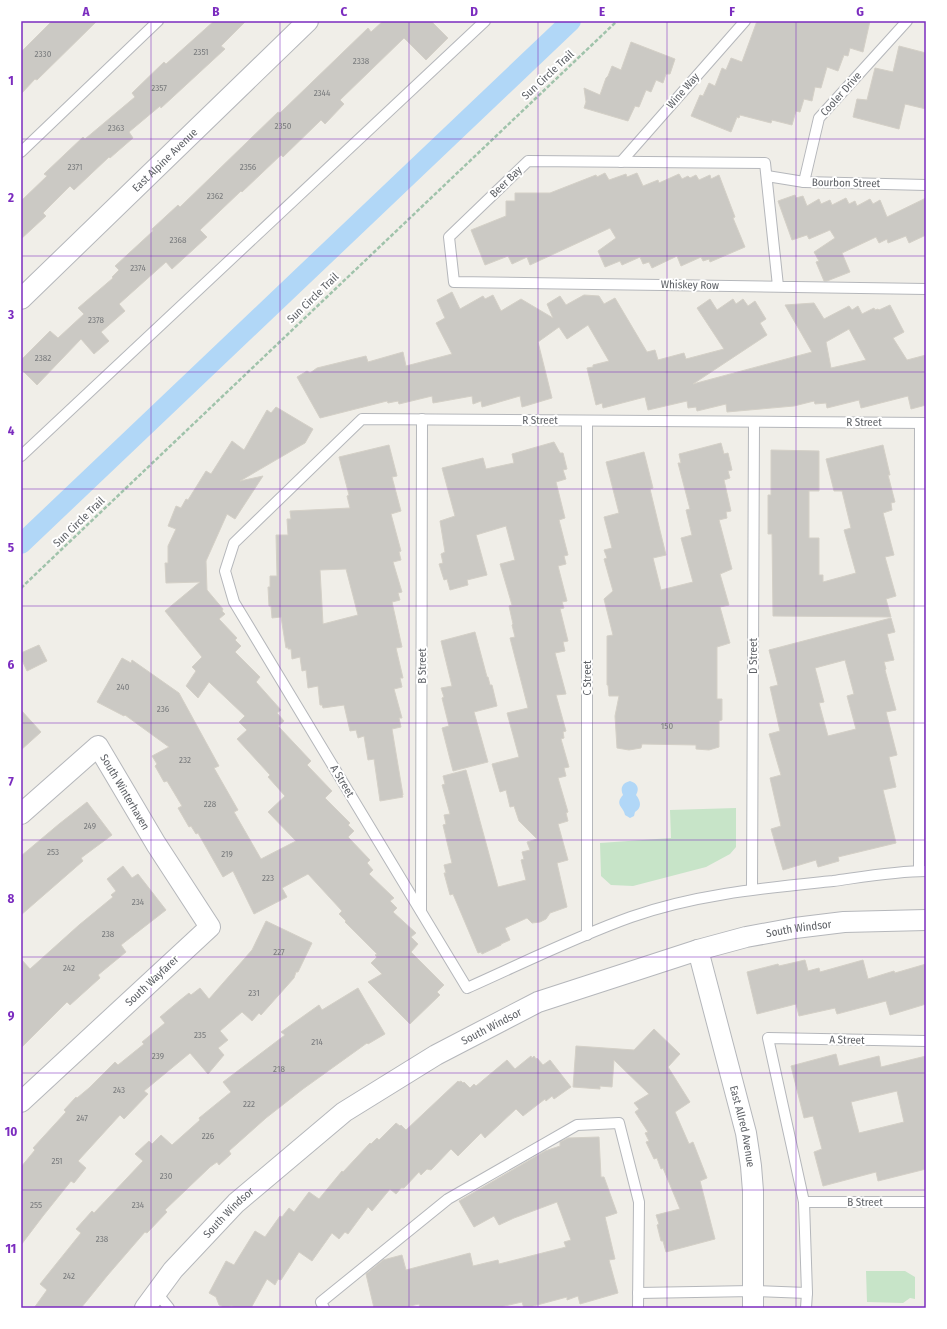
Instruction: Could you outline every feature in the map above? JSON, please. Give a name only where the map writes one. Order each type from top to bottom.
[{"type":"street","name":"East Alpine Avenue","points":[[21,299],[308,21]]},
{"type":"street","name":"South Winterhaven","points":[[21,814],[98,746],[156,844]]},
{"type":"street","name":"South Wayfarer","points":[[21,1102],[210,927],[156,844]]},
{"type":"street","name":"South Windsor","points":[[151,1300],[173,1270],[236,1203],[344,1112],[436,1055],[538,1002],[698,950],[746,937],[809,926],[844,922],[926,920]]},
{"type":"street","name":"East Allred Avenue","points":[[698,950],[746,1133],[753,1191],[753,1300]]},
{"type":"lane","points":[[21,152],[158,21]]},
{"type":"lane","points":[[21,456],[485,21]]},
{"type":"lane","name":"Wine Way","points":[[621,162],[745,21]]},
{"type":"lane","name":"Cooler Drive","points":[[804,182],[819,118],[907,21]]},
{"type":"lane","name":"Beer Bay","points":[[454,282],[450,237],[528,161],[621,162]]},
{"type":"lane","points":[[621,162],[765,163],[778,286]]},
{"type":"lane","name":"Bourbon Street","points":[[767,176],[804,182],[926,185]]},
{"type":"lane","name":"Whiskey Row","points":[[454,282],[926,288]]},
{"type":"lane","name":"R Street","points":[[225,571],[234,543],[362,419],[923,423]]},
{"type":"lane","name":"B Street","points":[[421,912],[422,420]]},
{"type":"lane","name":"C Street","points":[[587,421],[588,935]]},
{"type":"lane","name":"D Street","points":[[752,889],[754,422]]},
{"type":"lane","points":[[588,935],[631,917],[701,898],[752,889],[922,871],[923,423]]},
{"type":"lane","name":"A Street","points":[[225,571],[234,602],[466,988],[588,935]]},
{"type":"lane","name":"A Street","points":[[804,1202],[768,1038],[926,1041]]},
{"type":"lane","points":[[324,1308],[321,1302],[448,1199],[577,1124],[619,1123],[639,1202],[638,1308]]},
{"type":"lane","points":[[804,1202],[807,1293],[806,1308]]},
{"type":"lane","name":"B Street","points":[[804,1202],[926,1202]]},
{"type":"lane","points":[[638,1293],[753,1300],[807,1293]]},
{"type":"lane","points":[[151,1300],[169,1308]]},
{"type":"path","name":"Sun Circle Trail","points":[[21,588],[617,21]]},
{"type":"green space","points":[[736,808],[736,847],[730,854],[706,867],[633,886],[611,885],[601,876],[600,843],[671,838],[670,810]]},
{"type":"green space","points":[[866,1271],[905,1271],[915,1277],[915,1299],[910,1298],[903,1303],[867,1302]]},
{"type":"water","points":[[630,781],[637,786],[638,790],[636,795],[640,806],[635,812],[634,816],[630,818],[625,815],[619,801],[623,795],[622,786]]},
{"type":"building","points":[[52,21],[97,21],[21,94],[21,52]]},
{"type":"building","points":[[214,21],[246,21],[221,46],[225,49],[161,108],[160,106],[129,132],[133,138],[110,158],[109,157],[74,190],[70,186],[43,213],[46,216],[21,239],[21,201],[47,176],[44,174],[83,137],[85,139],[135,97],[132,93],[164,62],[166,64]]},
{"type":"building","points":[[383,21],[431,21],[448,38],[426,60],[404,38],[340,100],[344,104],[325,124],[321,120],[283,157],[281,155],[200,230],[207,237],[172,269],[166,262],[119,304],[125,311],[101,332],[109,341],[94,354],[81,339],[37,385],[21,369],[21,360],[50,331],[58,338],[84,314],[78,308],[113,278],[112,277],[119,270],[115,266],[153,231],[152,229],[178,205],[180,207],[278,112],[280,113],[368,28],[371,32]]},
{"type":"building","points":[[757,21],[870,21],[863,52],[850,48],[848,56],[844,55],[838,71],[827,67],[821,88],[815,87],[812,101],[804,99],[800,112],[796,111],[792,125],[772,120],[771,123],[740,115],[739,118],[737,117],[731,132],[691,116],[700,95],[703,96],[709,83],[715,86],[722,68],[726,70],[731,58],[742,62]]},
{"type":"building","points":[[631,42],[675,59],[670,74],[666,74],[663,83],[656,80],[651,92],[646,90],[639,107],[635,106],[628,121],[584,108],[586,102],[584,88],[600,95],[612,66],[621,70]]},
{"type":"building","points":[[899,46],[926,53],[926,109],[905,104],[899,129],[853,117],[857,99],[867,100],[875,68],[893,72]]},
{"type":"building","points":[[605,173],[609,180],[626,174],[627,177],[637,173],[643,186],[658,180],[659,183],[679,174],[682,179],[688,176],[690,178],[696,175],[699,180],[710,175],[711,179],[719,175],[735,217],[733,218],[745,247],[710,262],[709,259],[703,261],[701,257],[681,266],[677,256],[652,268],[649,262],[643,264],[640,257],[622,265],[620,261],[605,267],[598,251],[616,238],[610,228],[530,265],[527,257],[512,264],[508,256],[485,265],[471,230],[506,216],[506,201],[515,201],[515,193],[550,193]]},
{"type":"building","points":[[795,195],[796,198],[803,196],[807,206],[819,199],[821,204],[830,200],[832,205],[846,198],[849,204],[855,201],[857,206],[870,199],[873,204],[880,200],[887,217],[926,198],[926,235],[909,243],[906,236],[888,243],[887,239],[879,243],[876,237],[842,253],[850,272],[824,281],[816,262],[819,261],[814,252],[835,238],[830,230],[809,239],[807,235],[792,240],[778,201]]},
{"type":"building","points":[[452,292],[460,309],[483,296],[485,299],[493,295],[501,311],[521,299],[553,318],[547,304],[560,296],[566,305],[584,295],[599,296],[604,304],[615,298],[647,352],[655,350],[658,360],[684,353],[686,359],[724,349],[697,308],[710,299],[717,310],[733,299],[736,304],[743,299],[748,306],[755,301],[766,319],[760,323],[767,335],[693,384],[812,352],[785,305],[814,303],[824,319],[849,306],[852,310],[858,306],[862,314],[874,308],[875,310],[879,310],[890,305],[904,332],[893,338],[907,360],[926,355],[926,405],[911,409],[908,396],[861,408],[859,400],[827,408],[826,403],[815,404],[814,401],[794,406],[727,412],[726,404],[697,411],[696,407],[688,408],[687,401],[648,410],[645,397],[603,408],[602,403],[596,405],[587,368],[609,361],[588,325],[567,339],[559,327],[538,342],[552,398],[522,407],[520,396],[482,407],[481,401],[473,404],[472,396],[433,403],[432,396],[399,404],[398,401],[388,403],[387,401],[320,418],[297,377],[307,371],[310,373],[317,368],[366,356],[368,362],[403,352],[406,366],[452,354],[436,323],[445,318],[437,300]],"holes":[[[849,329],[866,360],[831,368],[826,342]]]},
{"type":"building","points":[[276,407],[313,429],[305,443],[240,481],[263,476],[235,519],[227,514],[206,561],[207,590],[223,609],[222,611],[225,614],[219,619],[237,638],[235,640],[241,646],[235,652],[260,677],[256,682],[281,710],[277,713],[284,721],[278,726],[311,761],[307,765],[332,791],[325,798],[350,823],[348,825],[354,831],[348,837],[370,860],[367,863],[373,870],[369,874],[394,898],[390,901],[397,908],[393,912],[416,933],[411,937],[418,944],[411,952],[444,985],[437,992],[440,995],[410,1024],[368,982],[382,974],[371,963],[377,957],[375,955],[377,954],[345,922],[346,921],[339,914],[342,911],[308,874],[282,888],[287,897],[254,914],[233,871],[223,877],[198,833],[196,834],[191,826],[189,827],[178,808],[182,806],[167,781],[164,782],[155,766],[157,764],[152,756],[169,747],[125,715],[124,716],[97,702],[122,658],[131,663],[132,660],[179,693],[219,766],[214,768],[238,810],[234,812],[261,859],[296,841],[268,812],[285,796],[268,777],[270,775],[237,739],[247,730],[239,722],[245,716],[209,682],[198,698],[186,686],[196,671],[192,667],[202,657],[165,611],[200,582],[166,583],[165,563],[168,563],[168,546],[176,529],[168,526],[176,506],[181,508],[186,499],[188,500],[206,471],[211,474],[232,441],[244,450],[267,410],[271,413]]},
{"type":"building","points":[[554,442],[560,453],[563,453],[567,469],[563,470],[566,479],[556,482],[565,518],[559,520],[568,555],[564,556],[566,564],[558,566],[567,601],[562,602],[564,608],[560,609],[568,641],[563,642],[565,651],[555,653],[566,694],[556,695],[566,731],[563,732],[564,738],[561,739],[569,767],[564,768],[566,776],[558,778],[568,812],[566,813],[568,821],[558,824],[568,860],[557,863],[567,907],[550,913],[546,919],[540,922],[532,923],[527,918],[505,928],[510,940],[482,954],[481,952],[478,953],[453,894],[450,895],[444,873],[446,873],[444,865],[452,863],[443,825],[446,824],[444,815],[450,814],[442,785],[445,784],[443,776],[466,770],[498,887],[526,880],[521,860],[524,859],[522,852],[530,850],[527,842],[537,839],[519,821],[514,806],[510,807],[506,790],[500,792],[492,764],[519,757],[507,713],[528,708],[510,638],[515,637],[509,606],[512,605],[500,564],[515,560],[506,526],[476,535],[487,575],[467,580],[468,585],[450,590],[447,579],[444,580],[439,564],[443,563],[441,554],[445,552],[440,521],[455,516],[442,468],[483,458],[486,469],[514,463],[512,454]]},
{"type":"building","points":[[721,443],[724,454],[728,453],[732,470],[728,471],[730,478],[724,480],[731,511],[726,512],[727,518],[719,520],[732,569],[720,574],[729,605],[720,607],[730,643],[717,647],[717,699],[722,699],[722,720],[719,721],[719,747],[709,750],[696,749],[696,745],[642,744],[641,748],[629,750],[617,748],[615,716],[619,696],[609,696],[607,685],[607,636],[613,635],[604,599],[613,591],[604,559],[607,558],[604,550],[612,548],[604,517],[619,513],[606,462],[644,452],[653,488],[650,489],[666,555],[653,558],[661,590],[693,582],[681,538],[692,535],[686,510],[690,509],[678,463],[681,463],[679,454]]},
{"type":"building","points":[[389,445],[397,476],[392,477],[401,511],[391,514],[401,551],[399,552],[401,560],[393,562],[402,592],[398,593],[400,600],[392,602],[402,647],[396,648],[403,678],[400,678],[402,687],[394,689],[402,718],[399,718],[401,727],[392,729],[403,797],[380,801],[374,759],[368,760],[364,736],[358,738],[356,730],[350,731],[344,705],[323,708],[322,705],[320,705],[318,686],[308,688],[306,670],[302,671],[300,657],[292,659],[291,649],[288,649],[288,647],[286,648],[281,617],[272,618],[271,606],[269,606],[268,587],[270,587],[270,576],[277,576],[276,535],[288,535],[287,519],[291,519],[290,511],[350,508],[347,496],[349,495],[339,457]],"holes":[[[346,569],[358,615],[323,624],[320,570]]]},
{"type":"building","points":[[883,445],[890,475],[888,475],[895,502],[891,503],[892,510],[883,513],[894,555],[885,557],[896,596],[886,599],[891,617],[773,616],[772,534],[768,534],[768,495],[771,495],[771,450],[819,451],[819,491],[809,491],[809,538],[819,538],[819,575],[823,575],[823,582],[856,573],[844,530],[851,528],[842,491],[834,491],[826,459]]},
{"type":"building","points":[[891,618],[895,632],[887,634],[894,660],[884,662],[896,710],[886,712],[897,755],[889,757],[896,787],[883,790],[896,843],[838,857],[839,861],[818,867],[816,860],[783,870],[771,829],[781,826],[770,778],[781,775],[769,734],[780,731],[770,687],[778,685],[769,650]],"holes":[[[845,660],[854,694],[847,696],[856,729],[828,736],[819,703],[824,702],[815,668]]]},
{"type":"building","points":[[475,632],[487,677],[490,685],[492,685],[497,706],[474,712],[488,762],[453,771],[442,728],[449,726],[441,688],[452,686],[441,641]]},
{"type":"building","points":[[39,645],[47,661],[27,671],[21,658],[21,653]]},
{"type":"building","points":[[21,710],[41,732],[21,750]]},
{"type":"building","points":[[87,802],[112,835],[81,858],[83,861],[21,915],[21,856]]},
{"type":"building","points":[[123,866],[132,878],[138,874],[166,910],[121,945],[126,952],[98,975],[100,978],[70,1005],[67,1002],[21,1048],[21,959],[30,969],[113,897],[111,895],[116,891],[107,879]]},
{"type":"building","points":[[266,921],[312,943],[294,978],[261,1015],[259,1013],[252,1021],[242,1012],[220,1031],[228,1040],[218,1048],[224,1055],[208,1074],[190,1053],[144,1091],[148,1094],[124,1119],[120,1115],[78,1161],[86,1168],[74,1183],[71,1181],[21,1245],[21,1167],[35,1150],[33,1148],[66,1112],[64,1110],[76,1097],[77,1098],[89,1088],[115,1062],[118,1065],[144,1044],[142,1042],[165,1023],[160,1017],[189,993],[191,995],[200,988],[209,999],[252,950]]},
{"type":"building","points":[[805,960],[808,971],[819,968],[820,972],[863,960],[868,979],[894,971],[895,973],[926,964],[926,1004],[890,1015],[886,1001],[837,1014],[835,1008],[799,1016],[796,1004],[757,1014],[747,972],[778,964],[779,966]]},
{"type":"building","points":[[358,988],[385,1034],[368,1044],[367,1043],[303,1089],[266,1118],[229,1151],[231,1154],[219,1165],[217,1162],[210,1167],[165,1210],[167,1212],[147,1233],[145,1232],[81,1308],[34,1308],[47,1290],[40,1284],[81,1233],[76,1229],[92,1211],[94,1213],[143,1161],[135,1154],[149,1141],[152,1144],[161,1135],[172,1145],[200,1120],[199,1118],[231,1092],[223,1082],[285,1035],[281,1032],[319,1005],[322,1010]]},
{"type":"building","points":[[654,1029],[680,1054],[668,1067],[690,1102],[675,1112],[689,1144],[693,1142],[707,1178],[700,1181],[715,1239],[666,1252],[663,1241],[661,1241],[657,1225],[659,1224],[656,1215],[680,1209],[663,1168],[661,1169],[657,1158],[654,1159],[646,1142],[649,1141],[645,1133],[648,1132],[635,1112],[639,1109],[634,1103],[649,1094],[614,1060],[612,1087],[600,1086],[600,1089],[573,1087],[576,1046],[634,1050]]},
{"type":"building","points":[[836,1054],[839,1066],[879,1056],[881,1067],[926,1056],[926,1169],[878,1181],[876,1172],[823,1186],[814,1152],[822,1149],[813,1116],[804,1118],[791,1066]],"holes":[[[897,1091],[904,1122],[859,1133],[851,1102]]]},
{"type":"building","points":[[531,1056],[532,1058],[534,1056],[536,1059],[537,1058],[543,1065],[550,1060],[571,1087],[554,1099],[552,1096],[546,1101],[545,1099],[523,1116],[516,1109],[485,1138],[481,1133],[458,1156],[451,1149],[431,1170],[427,1169],[421,1175],[419,1172],[396,1194],[390,1189],[372,1211],[368,1207],[348,1234],[345,1232],[339,1239],[332,1233],[312,1261],[299,1252],[281,1280],[278,1279],[275,1285],[267,1279],[251,1308],[236,1308],[232,1306],[224,1307],[219,1305],[216,1297],[209,1293],[226,1261],[234,1265],[255,1231],[265,1237],[280,1216],[282,1217],[289,1208],[294,1212],[309,1192],[319,1199],[342,1171],[343,1172],[370,1143],[371,1144],[377,1138],[379,1140],[396,1123],[400,1126],[401,1125],[406,1130],[458,1081],[464,1082],[470,1088],[474,1084],[476,1086],[507,1060],[515,1069]]},
{"type":"building","points":[[599,1137],[601,1177],[604,1177],[617,1213],[605,1217],[615,1259],[609,1260],[618,1293],[580,1304],[578,1296],[567,1300],[567,1297],[526,1308],[524,1308],[522,1302],[496,1308],[420,1308],[419,1304],[401,1308],[374,1308],[366,1274],[383,1260],[402,1255],[406,1270],[470,1253],[473,1266],[498,1260],[499,1264],[566,1247],[564,1242],[571,1240],[557,1202],[499,1225],[494,1216],[474,1227],[459,1201],[545,1151],[560,1146],[560,1142],[568,1138]]},
{"type":"waterway","points":[[21,544],[571,21]]}]
